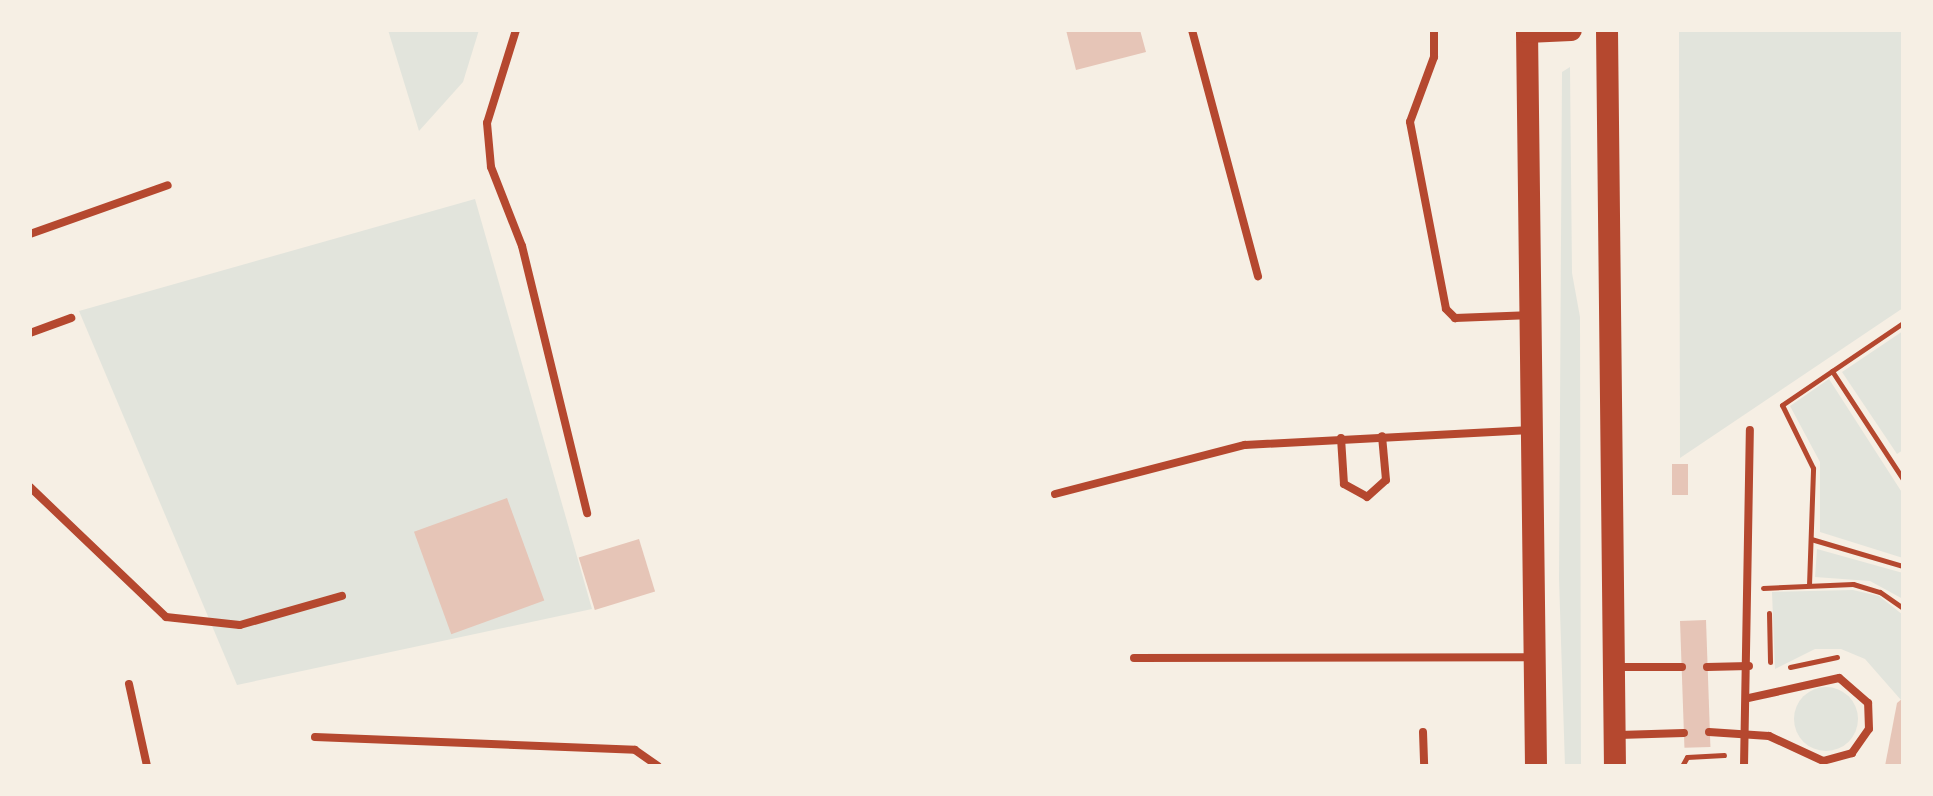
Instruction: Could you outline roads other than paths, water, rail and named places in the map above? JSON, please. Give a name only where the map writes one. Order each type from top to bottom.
[{"type":"main road","points":[[1536,766],[1527,31],[1571,30]]},
{"type":"main road","points":[[1607,30],[1616,766]]},
{"type":"lane","points":[[516,30],[487,123],[491,167],[522,246],[587,512]]},
{"type":"lane","points":[[1192,30],[1258,276]]},
{"type":"lane","points":[[1434,30],[1434,57],[1410,122],[1446,309],[1456,318],[1529,315]]},
{"type":"lane","points":[[30,234],[168,185]]},
{"type":"lane","points":[[30,333],[72,318]]},
{"type":"lane","points":[[1055,494],[1245,445],[1530,430]]},
{"type":"lane","points":[[1744,766],[1749,698],[1750,430]]},
{"type":"lane","points":[[1340,438],[1344,484],[1367,497],[1386,480],[1382,436]]},
{"type":"lane","points":[[30,487],[166,617],[202,626],[240,625],[342,596]]},
{"type":"lane","points":[[1134,658],[1532,657]]},
{"type":"lane","points":[[1708,666],[1749,666]]},
{"type":"lane","points":[[1614,667],[1682,667]]},
{"type":"lane","points":[[1710,732],[1748,732],[1808,756],[1838,760],[1863,743],[1871,716],[1861,691],[1839,678],[1749,698]]},
{"type":"lane","points":[[129,684],[146,766]]},
{"type":"lane","points":[[1423,732],[1424,766]]},
{"type":"lane","points":[[1614,736],[1684,733]]},
{"type":"lane","points":[[314,737],[635,750],[658,766]]}]
